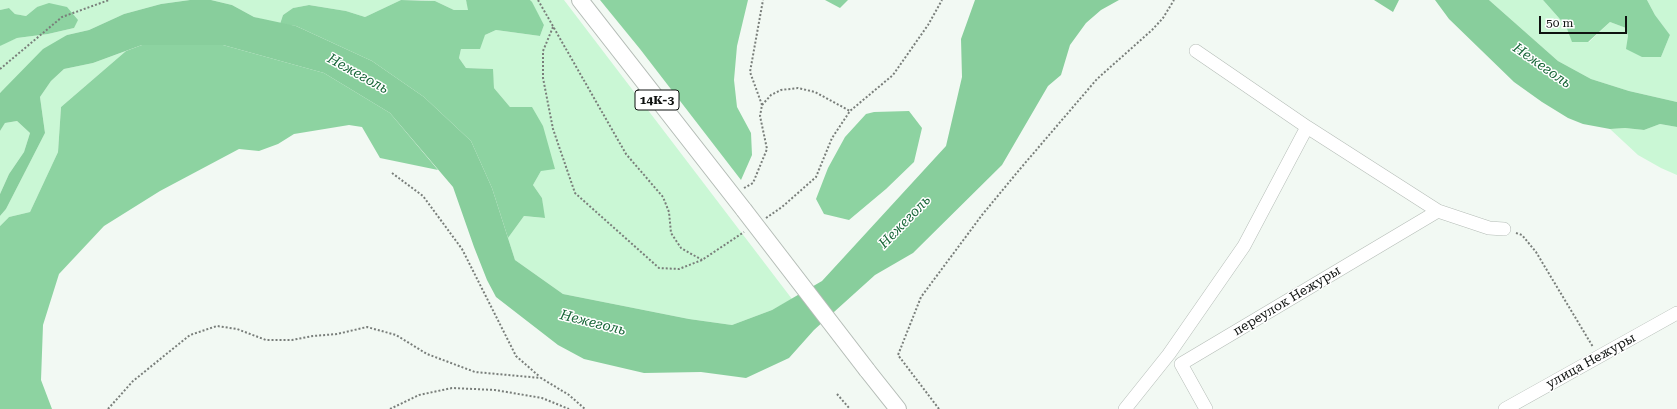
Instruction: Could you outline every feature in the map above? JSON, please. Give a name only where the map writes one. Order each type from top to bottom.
[{"type":"main road","name":"14К-3","points":[[580,0],[898,409]]},
{"type":"street","points":[[1196,51],[1307,127],[1438,211],[1489,228],[1504,229]]},
{"type":"street","points":[[1125,409],[1170,354],[1244,246],[1307,127]]},
{"type":"street","name":"переулок Нежуры","points":[[1181,364],[1438,211]]},
{"type":"street","name":"улица Нежуры","points":[[1505,409],[1677,313]]},
{"type":"street","points":[[1170,354],[1181,364],[1206,409]]},
{"type":"path","points":[[0,69],[62,17],[109,0]]},
{"type":"path","points":[[538,0],[626,154],[663,197],[669,212],[672,233],[681,248],[702,260]]},
{"type":"path","points":[[731,196],[753,183],[767,149],[760,116],[762,105],[750,72],[763,0]]},
{"type":"path","points":[[765,219],[782,207],[816,177],[832,138],[850,111],[893,75],[928,25],[942,0]]},
{"type":"path","points":[[940,409],[898,355],[921,297],[982,215],[1020,169],[1097,80],[1156,26],[1163,18],[1174,0]]},
{"type":"path","points":[[553,27],[543,51],[543,78],[553,129],[575,193],[659,268],[679,269],[702,260],[747,230]]},
{"type":"path","points":[[762,105],[771,95],[781,90],[798,88],[815,92],[850,111]]},
{"type":"path","points":[[392,173],[423,196],[462,249],[516,356],[541,378],[569,395],[585,409]]},
{"type":"path","points":[[1504,229],[1522,235],[1536,252],[1599,357]]},
{"type":"path","points":[[108,409],[133,381],[190,335],[217,326],[237,329],[266,340],[292,340],[337,334],[367,326],[396,335],[427,354],[475,372],[541,378]]},
{"type":"path","points":[[390,409],[419,395],[452,388],[495,390],[542,398],[569,409]]},
{"type":"path","points":[[837,394],[850,409]]},
{"type":"shaded area","points":[[0,0],[190,0],[161,4],[124,14],[89,30],[67,35],[0,93],[0,46],[2,44],[17,38],[48,34],[74,28],[37,7],[26,16],[15,14],[9,8],[0,10]]},
{"type":"shaded area","points":[[211,0],[401,0],[365,17],[346,11],[309,5],[293,8],[283,15],[280,24],[254,17],[232,5]]},
{"type":"shaded area","points":[[401,0],[435,1],[454,10],[468,10],[466,0],[530,0],[532,2],[544,25],[540,36],[496,30],[485,35],[480,49],[461,49],[459,58],[466,68],[493,69],[494,88],[510,107],[532,107],[543,126],[555,169],[541,171],[533,185],[542,198],[545,218],[524,216],[508,238],[492,188],[471,141],[424,97],[372,61],[296,26],[280,24],[283,15],[293,8],[309,5],[346,11],[365,17]]},
{"type":"shaded area","points":[[420,0],[466,0],[469,10],[454,10],[435,1]]},
{"type":"shaded area","points":[[530,0],[564,0],[792,299],[772,310],[732,325],[689,319],[563,294],[515,260],[508,238],[524,216],[544,218],[542,198],[533,185],[541,171],[510,107],[494,88],[492,69],[466,68],[459,58],[461,49],[496,30],[540,36],[544,25]]},
{"type":"shaded area","points":[[600,0],[748,0],[737,46],[734,80],[737,107],[751,133],[752,155],[741,180],[640,49]]},
{"type":"shaded area","points":[[825,0],[848,0],[840,8]]},
{"type":"shaded area","points":[[1489,0],[1543,0],[1566,26],[1589,42],[1610,22],[1626,28],[1628,36],[1661,57],[1670,35],[1655,15],[1647,0],[1677,0],[1677,102],[1629,91],[1591,79],[1558,61]]},
{"type":"shaded area","points":[[1543,0],[1647,0],[1655,15],[1670,35],[1661,57],[1642,57],[1626,49],[1628,36],[1626,28],[1610,22],[1588,42],[1572,42],[1566,26]]},
{"type":"shaded area","points":[[49,3],[67,7],[78,20],[74,28],[48,34],[17,38],[0,46],[0,10],[9,8],[15,14],[26,16],[37,7]]},
{"type":"shaded area","points":[[142,45],[223,45],[324,73],[390,113],[438,170],[380,158],[362,127],[349,125],[294,134],[278,144],[259,151],[239,149],[160,191],[104,226],[59,274],[43,325],[41,380],[52,409],[0,409],[0,226],[9,217],[30,212],[58,152],[61,107],[126,51]]},
{"type":"shaded area","points":[[126,51],[61,107],[58,152],[30,212],[9,217],[0,226],[0,216],[6,209],[45,133],[40,97],[51,81],[64,69],[93,63]]},
{"type":"shaded area","points":[[909,111],[922,128],[914,162],[886,189],[849,220],[824,214],[816,199],[828,168],[845,137],[866,114],[874,112]]},
{"type":"shaded area","points":[[17,121],[30,133],[24,152],[9,174],[0,194],[0,131],[5,123]]},
{"type":"shaded area","points":[[1660,124],[1677,127],[1677,175],[1638,155],[1610,129],[1625,128],[1644,130]]},
{"type":"water","name":"Нежеголь","points":[[190,0],[211,0],[232,5],[254,17],[296,26],[372,61],[424,97],[471,141],[492,188],[515,260],[563,294],[689,319],[732,325],[772,310],[822,281],[946,146],[962,77],[961,39],[975,0],[1119,0],[1101,10],[1086,23],[1070,45],[1061,75],[1048,86],[1002,165],[913,253],[875,275],[814,330],[789,358],[746,378],[701,372],[644,373],[584,359],[558,345],[496,297],[487,280],[474,247],[453,187],[390,113],[324,73],[223,45],[142,45],[93,63],[64,69],[51,81],[40,97],[45,133],[6,209],[0,216],[0,194],[9,174],[24,152],[30,133],[17,121],[5,123],[0,131],[0,93],[43,49],[67,35],[89,30],[124,14],[161,4]]},
{"type":"water","points":[[1374,0],[1399,0],[1393,12]]},
{"type":"water","name":"Нежеголь","points":[[1435,0],[1489,0],[1558,61],[1591,79],[1629,91],[1677,102],[1677,127],[1660,124],[1644,130],[1625,128],[1610,129],[1583,124],[1568,118],[1514,82],[1449,19]]}]
